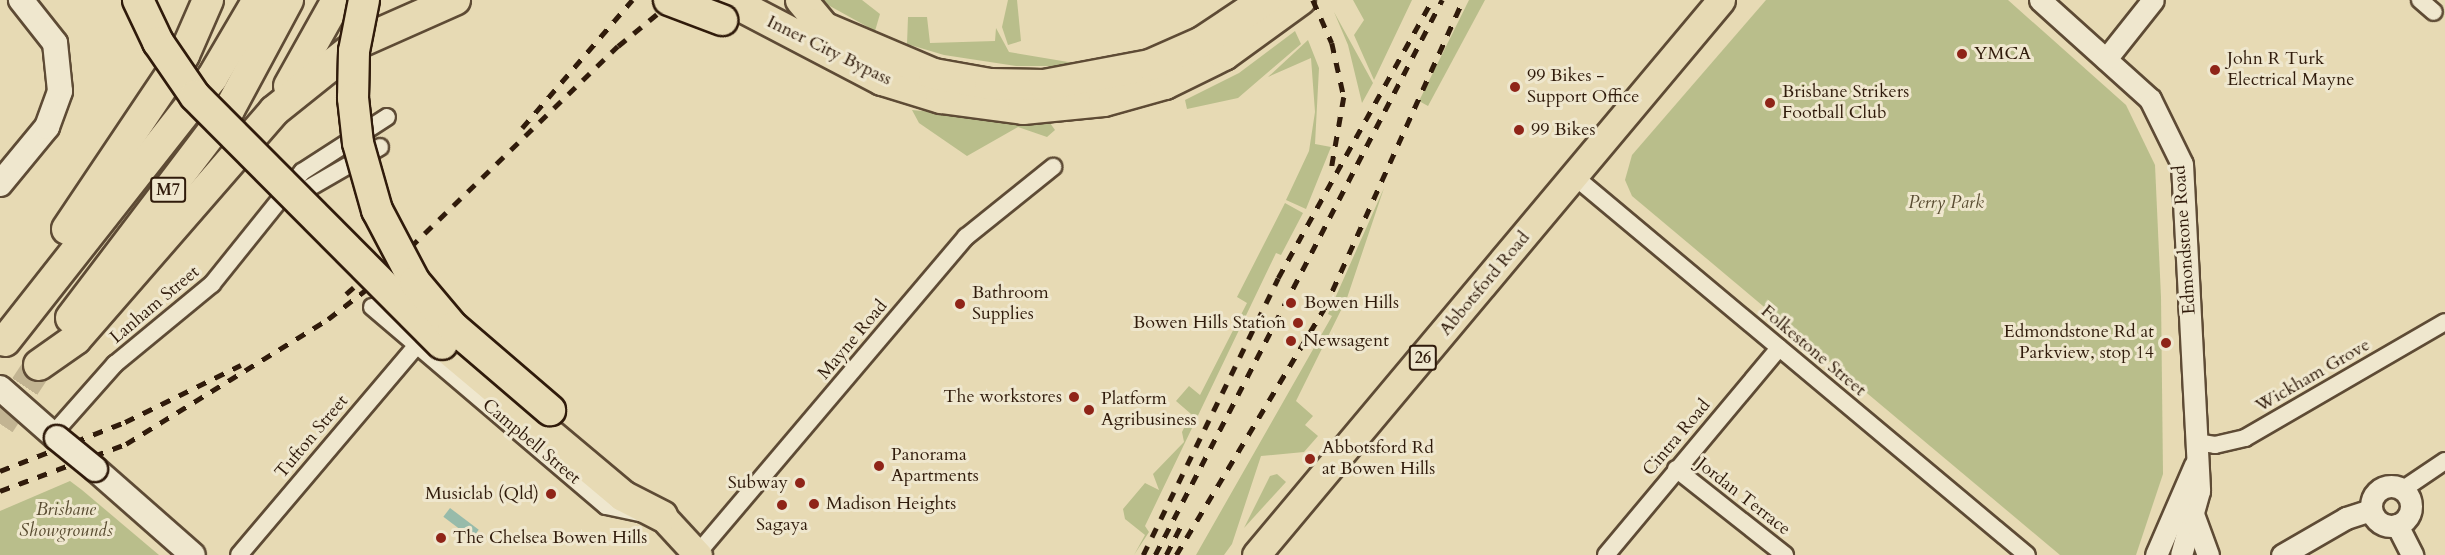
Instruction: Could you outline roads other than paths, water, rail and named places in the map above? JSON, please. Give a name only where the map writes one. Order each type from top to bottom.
[{"type":"highway","points":[[138,0],[169,60],[211,113],[413,316],[544,417],[635,480],[662,516]]},
{"type":"highway","points":[[32,304],[49,255],[159,96],[208,0]]},
{"type":"highway","name":"M7","points":[[5,341],[200,94],[258,0]]},
{"type":"highway","name":"M7","points":[[274,111],[76,339],[39,366],[229,110],[288,0]]},
{"type":"highway","points":[[274,111],[337,0]]},
{"type":"highway","points":[[364,0],[354,51],[353,98],[362,161],[377,210],[415,282],[438,310],[544,417]]},
{"type":"highway","points":[[274,111],[360,42],[455,0]]},
{"type":"highway","name":"Inner City Bypass","points":[[669,0],[729,8],[852,79],[876,78],[941,98],[995,107],[1104,101],[1197,70],[1282,4]]},
{"type":"highway","name":"Inner City Bypass","points":[[771,0],[825,28],[934,74],[990,84],[1044,85],[1150,65],[1282,4]]},
{"type":"highway","points":[[801,0],[825,28]]},
{"type":"main road","points":[[0,184],[51,120],[60,69],[50,33],[21,0]]},
{"type":"main road","name":"Abbotsford Road","points":[[1256,555],[1722,4]]},
{"type":"main road","points":[[0,388],[193,555]]},
{"type":"main road","points":[[662,516],[697,555]]},
{"type":"street","name":"Edmondstone Road","points":[[2040,0],[2106,59],[2159,111],[2182,164],[2196,442],[2195,465],[2199,491],[2181,555]]},
{"type":"street","points":[[2106,59],[2153,0]]},
{"type":"street","points":[[2420,0],[2434,12]]},
{"type":"street","name":"Lanham Street","points":[[55,436],[115,364],[212,284],[279,205],[295,180],[384,113]]},
{"type":"street","name":"Lanham Street","points":[[279,205],[321,176],[380,147]]},
{"type":"street","name":"Mayne Road","points":[[697,555],[966,237],[1053,167]]},
{"type":"street","name":"Folkestone Street","points":[[1575,177],[2027,555]]},
{"type":"street","name":"Campbell Street","points":[[372,307],[611,510],[662,516]]},
{"type":"street","name":"Wickham Grove","points":[[2196,442],[2216,445],[2245,438],[2445,322]]},
{"type":"street","name":"Tufton Street","points":[[239,555],[417,345]]},
{"type":"street","name":"Cintra Road","points":[[1606,555],[1779,348]]},
{"type":"street","points":[[2397,525],[2378,521],[2371,510],[2373,497],[2383,488],[2402,490],[2445,460]]},
{"type":"street","name":"Edmondstone Road","points":[[2156,555],[2195,465]]},
{"type":"street","name":"Jordan Terrace","points":[[1676,469],[1785,555]]},
{"type":"street","points":[[2397,525],[2410,513],[2402,490]]},
{"type":"street","points":[[2282,555],[2346,518],[2371,510]]},
{"type":"street","points":[[2193,514],[2208,555]]},
{"type":"street","points":[[2397,525],[2412,555]]},
{"type":"tunnel","points":[[0,424],[39,365]]},
{"type":"railway","points":[[522,128],[632,0]]},
{"type":"railway","points":[[0,491],[126,444],[328,319],[367,289],[618,46],[674,0]]},
{"type":"railway","points":[[1313,0],[1332,43],[1344,97],[1332,166]]},
{"type":"railway","points":[[1143,555],[1278,278],[1432,0]]},
{"type":"railway","points":[[1155,555],[1442,0]]},
{"type":"railway","points":[[1176,555],[1324,309],[1463,0]]},
{"type":"railway","points":[[346,294],[377,267]]},
{"type":"railway","points":[[0,471],[125,422],[241,365]]},
{"type":"railway","points":[[1166,555],[1184,520]]},
{"type":"place","name":"YMCA","points":[[1962,54]]},
{"type":"place","name":"John R Turk Electrical Mayne","points":[[2215,70]]},
{"type":"place","name":"99 Bikes - Support Office","points":[[1515,87]]},
{"type":"place","name":"Brisbane Strikers Football Club","points":[[1770,103]]},
{"type":"place","name":"99 Bikes","points":[[1519,130]]},
{"type":"place","name":"Bowen Hills","points":[[1291,303]]},
{"type":"place","name":"Bathroom Supplies","points":[[960,304]]},
{"type":"place","name":"Bowen Hills Station","points":[[1298,323]]},
{"type":"place","name":"Newsagent","points":[[1291,341]]},
{"type":"place","name":"Edmondstone Rd at Parkview, stop 14","points":[[2166,343]]},
{"type":"place","name":"The workstores","points":[[1074,397]]},
{"type":"place","name":"Platform Agribusiness","points":[[1089,410]]},
{"type":"place","name":"Abbotsford Rd at Bowen Hills","points":[[1310,459]]},
{"type":"place","name":"Panorama Apartments","points":[[879,466]]},
{"type":"place","name":"Subway","points":[[800,483]]},
{"type":"place","name":"Musiclab (Qld)","points":[[551,494]]},
{"type":"place","name":"Madison Heights","points":[[814,504]]},
{"type":"place","name":"Sagaya","points":[[782,505]]},
{"type":"place","name":"The Chelsea Bowen Hills","points":[[441,538]]},
{"type":"park label","name":"Perry Park","points":[[1946,203]]},
{"type":"park label","name":"Brisbane Showgrounds","points":[[66,521]]}]
